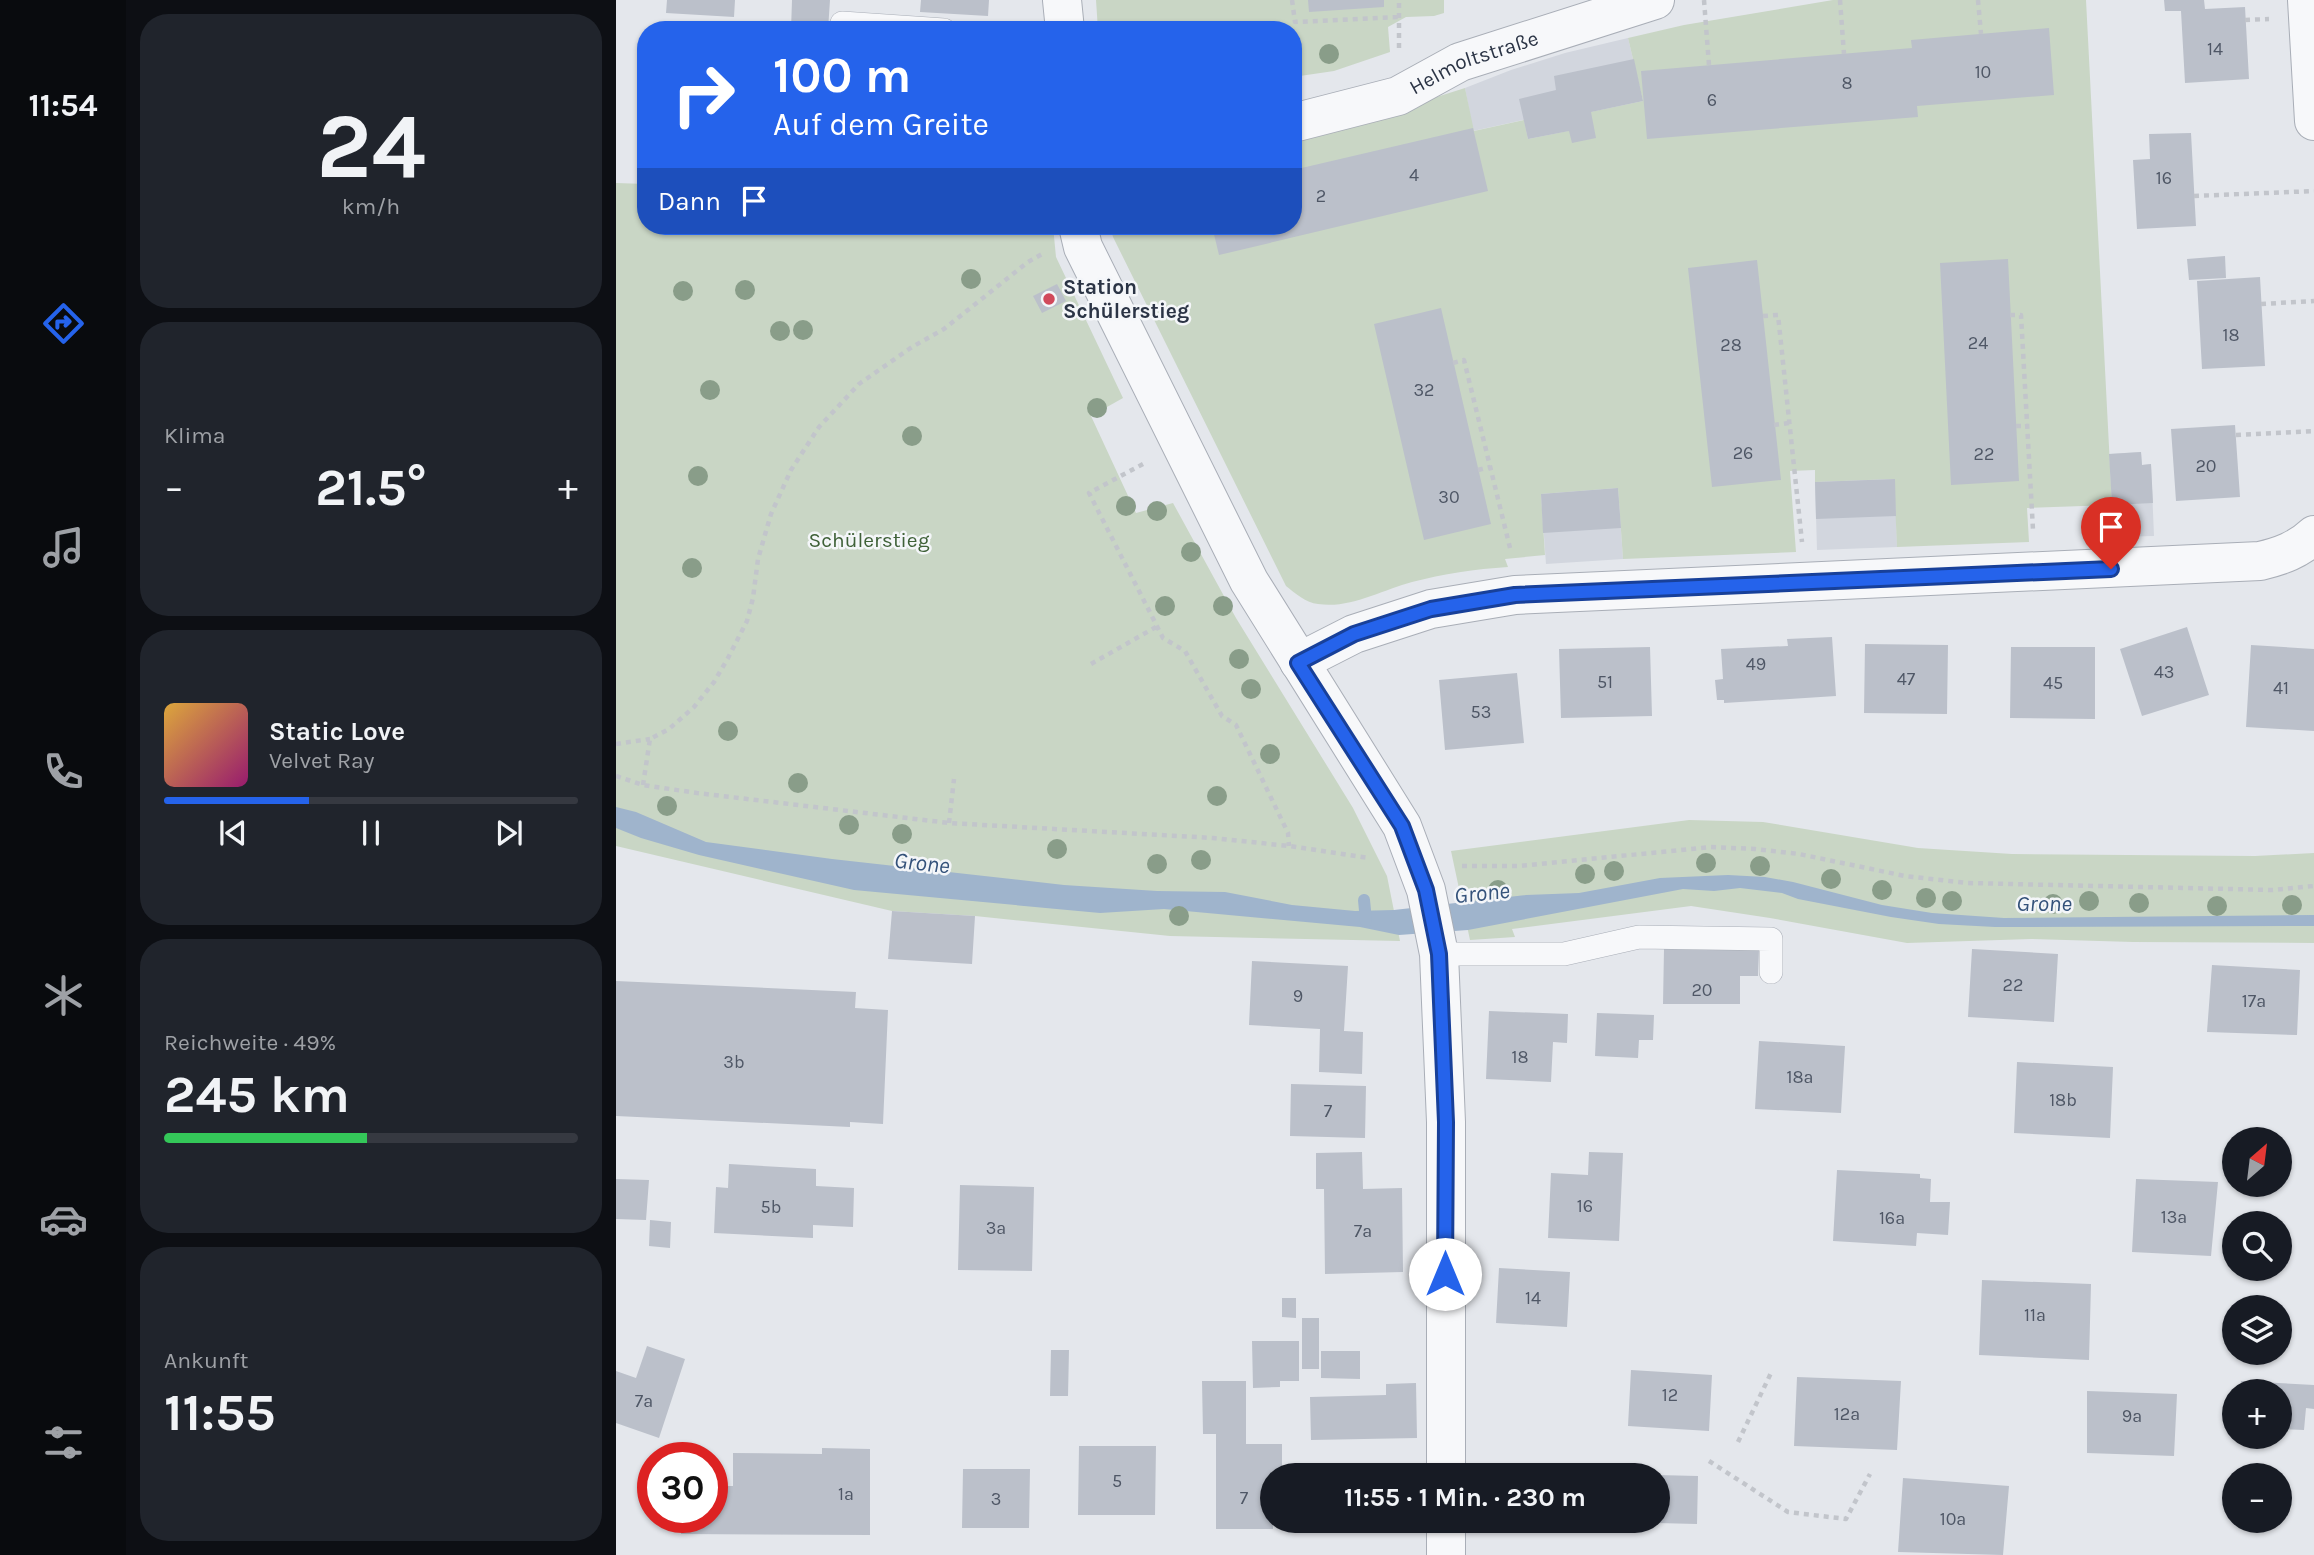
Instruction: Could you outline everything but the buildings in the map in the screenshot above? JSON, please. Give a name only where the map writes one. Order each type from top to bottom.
[{"type":"street","points":[[1062,0],[1064,21]]},
{"type":"street","name":"Helmoltstraße","points":[[1302,121],[1398,96],[1460,62],[1655,0]]},
{"type":"street","points":[[2307,0],[2314,121]]},
{"type":"street","points":[[1080,235],[1083,247],[1249,581],[1402,826],[1422,877],[1437,946],[1446,1122],[1446,1463]]},
{"type":"street","points":[[1298,663],[1354,634],[1431,609],[1515,595],[2260,561],[2299,548],[2314,535]]},
{"type":"street","points":[[1446,1533],[1446,1555]]},
{"type":"lane","points":[[1437,946],[1564,954],[1639,937],[1771,939],[1771,972]]},
{"type":"path","points":[[1292,0],[1295,21]]},
{"type":"path","points":[[1704,0],[1709,65]]},
{"type":"path","points":[[1840,0],[1844,54]]},
{"type":"path","points":[[1978,0],[1981,34]]},
{"type":"path","points":[[1302,22],[1400,17]]},
{"type":"path","points":[[2194,196],[2314,191]]},
{"type":"path","points":[[616,744],[650,739],[668,729],[694,707],[714,682],[747,621],[758,559],[771,514],[791,470],[819,428],[859,384],[912,347],[944,329],[1028,261],[1055,248],[1069,235]]},
{"type":"path","points":[[2261,304],[2314,301]]},
{"type":"path","points":[[2010,315],[2021,314],[2036,573]]},
{"type":"path","points":[[1763,316],[1778,315],[1806,583]]},
{"type":"path","points":[[1453,363],[1464,360],[1514,566],[1515,595]]},
{"type":"path","points":[[1774,425],[1789,424]]},
{"type":"path","points":[[2016,426],[2028,426]]},
{"type":"path","points":[[2236,435],[2314,431]]},
{"type":"path","points":[[1180,442],[1088,493],[1163,638],[1185,651],[1222,716],[1236,725],[1288,833],[1289,846]]},
{"type":"path","points":[[1478,470],[1490,467]]},
{"type":"path","points":[[1091,664],[1156,627]]},
{"type":"path","points":[[643,785],[650,739]]},
{"type":"path","points":[[616,776],[643,785],[761,802],[948,823],[1213,838],[1289,846],[1422,877],[1711,846],[1788,853],[1905,876],[1966,883],[2273,890],[2314,886]]},
{"type":"path","points":[[948,823],[954,779]]},
{"type":"path","points":[[1738,1441],[1771,1373]]},
{"type":"path","points":[[1709,1461],[1788,1512],[1846,1519],[1870,1474]]},
{"type":"shaded area","points":[[1628,38],[1643,101],[1566,117],[1569,131],[1528,139],[1523,120],[1473,131],[1465,88],[1565,53]]},
{"type":"shaded area","points":[[2141,452],[2142,465],[2151,464],[2154,536],[2114,537],[2109,454]]},
{"type":"shaded area","points":[[1895,479],[1897,547],[1817,550],[1815,482]]},
{"type":"shaded area","points":[[1618,488],[1623,559],[1546,564],[1541,494]]},
{"type":"green space","points":[[1096,0],[1444,0],[1444,13],[1406,17],[1388,27],[1390,52],[1334,71],[1302,76],[1302,21],[1097,21]]},
{"type":"green space","points":[[1833,0],[2086,0],[2112,505],[2027,508],[2029,542],[1897,547],[1894,479],[1815,482],[1815,470],[1790,471],[1796,552],[1623,559],[1618,488],[1541,494],[1545,555],[1505,559],[1508,567],[1424,579],[1342,604],[1314,603],[1301,597],[1286,586],[1112,235],[1302,235],[1302,134],[1345,126],[1465,88],[1474,131],[1524,120],[1528,139],[1568,131],[1566,117],[1643,101],[1628,38],[1684,25]]},
{"type":"green space","name":"Schülerstieg","points":[[616,183],[637,184],[637,235],[1054,235],[1056,257],[1123,398],[1091,416],[1136,513],[1173,503],[1236,618],[1353,808],[1387,876],[1400,941],[1170,936],[975,916],[892,911],[616,846]]},
{"type":"green space","points":[[1689,820],[1763,822],[1918,848],[2012,854],[2255,856],[2314,853],[2314,943],[2031,939],[1907,943],[1691,906],[1512,929],[1515,937],[1470,940],[1451,851]]},
{"type":"water","points":[[616,807],[636,812],[706,842],[1064,885],[1225,892],[1292,905],[1355,911],[1394,910],[1526,895],[1579,893],[1660,878],[1728,875],[1793,882],[1882,905],[1932,913],[2004,918],[2314,915],[2314,926],[1995,927],[1939,924],[1798,899],[1782,893],[1740,888],[1714,891],[1683,889],[1468,930],[1399,935],[1360,927],[1164,909],[1100,913],[854,890],[699,855],[641,838],[616,828]]},
{"type":"waterway","points":[[1364,900],[1366,921]]},
{"type":"place","name":"Station Schülerstieg","points":[[1049,299]]},
{"type":"route","points":[[1445,1274],[1446,1122],[1439,954],[1426,890],[1402,826],[1298,663],[1354,634],[1431,609],[1515,595],[2111,569]]},
{"type":"water label","name":"Grone","points":[[922,863]]},
{"type":"water label","name":"Grone","points":[[1482,893]]},
{"type":"water label","name":"Grone","points":[[2044,903]]}]
